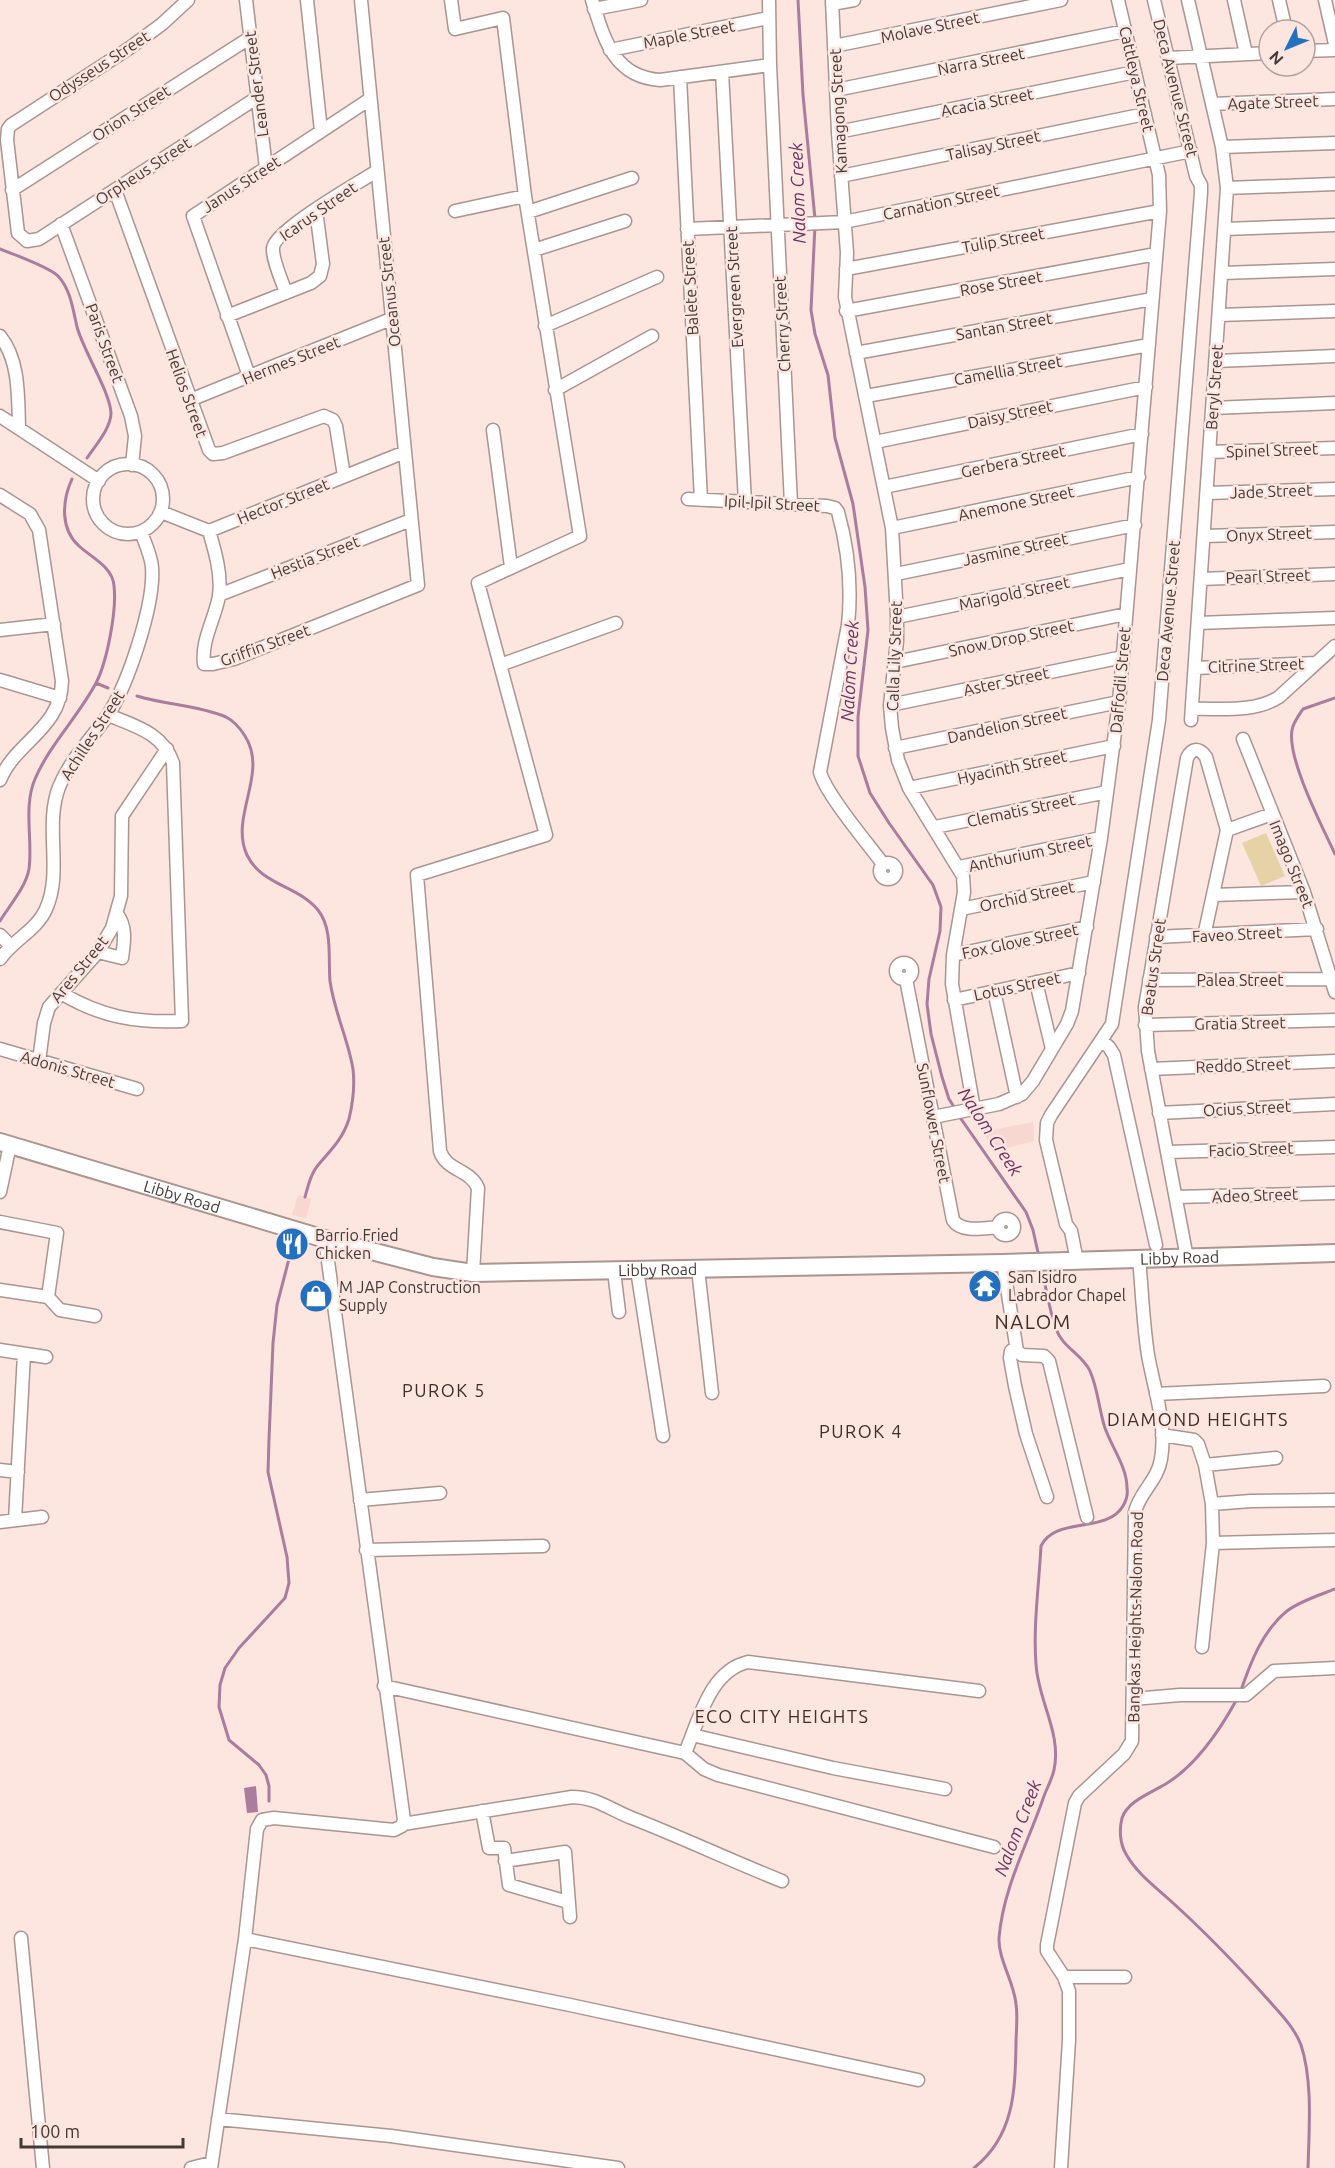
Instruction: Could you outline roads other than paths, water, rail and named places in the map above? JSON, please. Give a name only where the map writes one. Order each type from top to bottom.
[{"type":"main road","name":"Libby Road","points":[[5,1144],[325,1239],[433,1267],[473,1273],[1010,1263],[1335,1253]]},
{"type":"street","name":"Odysseus Street","points":[[12,190],[8,129],[15,122],[149,34],[188,0]]},
{"type":"street","name":"Leander Street","points":[[246,0],[266,168]]},
{"type":"street","points":[[306,0],[321,131]]},
{"type":"street","name":"Oceanus Street","points":[[361,0],[418,585]]},
{"type":"street","points":[[451,0],[455,29],[503,18],[544,326],[580,536],[478,582],[546,835],[417,875],[440,1152],[446,1162],[469,1176],[478,1188],[473,1273]]},
{"type":"street","points":[[641,0],[593,4],[610,50],[626,69],[649,79],[660,80],[770,66]]},
{"type":"street","name":"Cherry Street","points":[[769,0],[770,66],[791,504]]},
{"type":"street","points":[[832,2],[854,0]]},
{"type":"street","name":"Molave Street","points":[[834,46],[1061,0]]},
{"type":"street","name":"Cattleya Street","points":[[1118,0],[1155,158]]},
{"type":"street","name":"Deca Avenue Street","points":[[1074,1261],[1071,1231],[1066,1224],[1045,1131],[1051,1115],[1102,1041],[1122,940],[1152,745],[1190,279],[1192,185],[1196,176],[1154,0]]},
{"type":"street","name":"Beryl Street","points":[[1188,0],[1222,147],[1227,188],[1191,714],[1257,707],[1269,703],[1316,663]]},
{"type":"street","points":[[1234,0],[1246,54]]},
{"type":"street","points":[[1279,0],[1283,18]]},
{"type":"street","points":[[1325,0],[1335,44]]},
{"type":"street","name":"Kamagong Street","points":[[832,2],[844,222]]},
{"type":"street","name":"Maple Street","points":[[610,50],[768,18]]},
{"type":"street","name":"Narra Street","points":[[836,90],[1125,31]]},
{"type":"street","name":"Orion Street","points":[[12,190],[251,37]]},
{"type":"street","points":[[1317,51],[1335,50]]},
{"type":"street","points":[[1168,58],[1257,54]]},
{"type":"street","name":"Evergreen Street","points":[[723,72],[745,502]]},
{"type":"street","name":"Acacia Street","points":[[838,132],[1135,72]]},
{"type":"street","name":"Balete Street","points":[[680,77],[695,499]]},
{"type":"street","name":"Orpheus Street","points":[[12,190],[18,233],[27,241],[39,239],[258,96]]},
{"type":"street","name":"Janus Street","points":[[249,376],[193,216],[370,99]]},
{"type":"street","name":"Agate Street","points":[[1212,104],[1335,99]]},
{"type":"street","name":"Talisay Street","points":[[841,176],[1145,114]]},
{"type":"street","points":[[1222,147],[1335,142]]},
{"type":"street","name":"Carnation Street","points":[[687,229],[844,222],[1191,151]]},
{"type":"street","name":"Daffodil Street","points":[[1017,1097],[1029,1087],[1072,1011],[1101,838],[1119,702],[1139,477],[1160,211],[1160,190],[1155,158]]},
{"type":"street","name":"Icarus Street","points":[[286,293],[273,251],[275,241],[289,228],[377,171]]},
{"type":"street","points":[[528,212],[632,178]]},
{"type":"street","points":[[1227,188],[1335,184]]},
{"type":"street","name":"Helios Street","points":[[115,190],[206,445],[213,454],[320,417],[329,417],[336,426],[344,476]]},
{"type":"street","points":[[455,211],[525,196]]},
{"type":"street","points":[[227,316],[311,283],[320,276],[323,264],[316,210]]},
{"type":"street","name":"Tulip Street","points":[[846,269],[1160,211]]},
{"type":"street","points":[[534,250],[625,221]]},
{"type":"street","name":"Calla Lily Street","points":[[844,222],[846,311],[866,396],[892,528],[897,617],[890,705],[896,748],[909,788],[959,867],[964,884],[951,970],[954,1000],[974,1109]]},
{"type":"street","name":"Paris Street","points":[[61,224],[131,416],[135,436],[132,465]]},
{"type":"street","points":[[1225,229],[1335,225]]},
{"type":"street","name":"Rose Street","points":[[846,311],[1156,254]]},
{"type":"street","points":[[1222,273],[1335,269]]},
{"type":"street","points":[[544,326],[657,277]]},
{"type":"street","name":"Santan Street","points":[[856,353],[1152,299]]},
{"type":"street","points":[[1219,315],[1335,310]]},
{"type":"street","name":"Hermes Street","points":[[190,400],[391,320]]},
{"type":"street","points":[[0,336],[8,348],[15,373],[19,428]]},
{"type":"street","points":[[555,390],[652,336]]},
{"type":"street","name":"Camellia Street","points":[[866,396],[1149,345]]},
{"type":"street","points":[[1216,361],[1335,356]]},
{"type":"street","name":"Daisy Street","points":[[875,442],[1146,387]]},
{"type":"street","points":[[1213,408],[1335,403]]},
{"type":"street","points":[[0,416],[99,481]]},
{"type":"street","points":[[494,430],[510,567]]},
{"type":"street","name":"Gerbera Street","points":[[884,488],[1142,434]]},
{"type":"street","name":"Spinel Street","points":[[1209,452],[1335,448]]},
{"type":"street","name":"Hector Street","points":[[209,531],[405,452]]},
{"type":"street","points":[[132,465],[145,469],[156,478],[163,498],[161,512],[153,524],[141,532],[127,534],[107,527],[101,522],[93,502],[95,487],[110,470],[132,465]]},
{"type":"street","name":"Anemone Street","points":[[892,528],[1139,477]]},
{"type":"street","name":"Jade Street","points":[[1207,493],[1335,489]]},
{"type":"street","points":[[0,495],[30,514],[37,524],[62,675],[60,698],[46,725],[8,766],[0,780]]},
{"type":"street","name":"Ipil-Ipil Street","points":[[695,499],[832,506],[838,512],[850,580],[850,604],[845,644],[820,772],[823,781],[840,806],[883,864]]},
{"type":"street","points":[[161,512],[209,531]]},
{"type":"street","name":"Hestia Street","points":[[219,595],[411,520]]},
{"type":"street","name":"Jasmine Street","points":[[896,574],[1135,525]]},
{"type":"street","name":"Griffin Street","points":[[209,531],[217,566],[219,595],[204,646],[204,664],[234,659],[418,585]]},
{"type":"street","name":"Achilles Street","points":[[0,959],[40,920],[46,909],[51,895],[52,826],[56,794],[66,771],[108,715],[125,684],[150,597],[152,568],[141,532]]},
{"type":"street","name":"Onyx Street","points":[[1204,536],[1335,532]]},
{"type":"street","name":"Marigold Street","points":[[897,617],[1130,569]]},
{"type":"street","name":"Pearl Street","points":[[1201,579],[1335,574]]},
{"type":"street","name":"Snow Drop Street","points":[[895,662],[1126,614]]},
{"type":"street","points":[[1198,623],[1335,618]]},
{"type":"street","points":[[500,665],[616,623]]},
{"type":"street","points":[[0,630],[54,624]]},
{"type":"street","points":[[1316,663],[1335,646]]},
{"type":"street","name":"Aster Street","points":[[890,705],[1123,657]]},
{"type":"street","name":"Citrine Street","points":[[1195,668],[1316,663]]},
{"type":"street","points":[[0,680],[60,698]]},
{"type":"street","name":"Dandelion Street","points":[[896,748],[1119,702]]},
{"type":"street","points":[[61,993],[99,1011],[129,1020],[182,1022],[174,775],[167,749],[153,735],[108,715]]},
{"type":"street","name":"Imago Street","points":[[1243,739],[1304,892],[1333,986]]},
{"type":"street","name":"Hyacinth Street","points":[[909,788],[1114,746]]},
{"type":"street","name":"Ares Street","points":[[39,1060],[45,1014],[52,1002],[98,952],[112,928],[117,914],[121,885],[122,816],[167,749]]},
{"type":"street","name":"Beatus Street","points":[[1187,1258],[1145,1025],[1149,980],[1187,759],[1194,749],[1201,751],[1206,757],[1227,830]]},
{"type":"street","name":"Clematis Street","points":[[935,828],[1107,792]]},
{"type":"street","points":[[1204,936],[1227,830],[1272,814]]},
{"type":"street","name":"Anthurium Street","points":[[959,867],[1101,838]]},
{"type":"street","name":"Orchid Street","points":[[961,909],[1094,882]]},
{"type":"street","points":[[1213,895],[1304,892]]},
{"type":"street","points":[[98,952],[122,958],[124,930],[117,914]]},
{"type":"street","name":"Fox Glove Street","points":[[953,955],[1087,927]]},
{"type":"street","name":"Faveo Street","points":[[1156,937],[1317,930]]},
{"type":"street","points":[[0,935],[11,946]]},
{"type":"street","name":"Lotus Street","points":[[954,1000],[1079,973]]},
{"type":"street","name":"Sunflower Street","points":[[906,979],[954,1223],[962,1228],[998,1227]]},
{"type":"street","name":"Palea Street","points":[[1149,980],[1333,986]]},
{"type":"street","points":[[1036,982],[1052,1048]]},
{"type":"street","points":[[933,1117],[999,1104],[1017,1097],[994,991]]},
{"type":"street","name":"Gratia Street","points":[[1145,1025],[1335,1020]]},
{"type":"street","points":[[1102,1041],[1114,1055],[1156,1245]]},
{"type":"street","name":"Adonis Street","points":[[0,1049],[137,1089]]},
{"type":"street","name":"Reddo Street","points":[[1151,1068],[1335,1061]]},
{"type":"street","name":"Ocius Street","points":[[1160,1113],[1335,1104]]},
{"type":"street","points":[[0,1192],[5,1144]]},
{"type":"street","name":"Facio Street","points":[[1167,1152],[1335,1147]]},
{"type":"street","name":"Adeo Street","points":[[1176,1197],[1335,1193]]},
{"type":"street","points":[[0,1222],[57,1233],[48,1297]]},
{"type":"street","points":[[325,1239],[403,1824]]},
{"type":"street","name":"Bangkas Heights-Nalom Road","points":[[1061,2168],[1069,2040],[1069,1991],[1064,1977],[1050,1957],[1047,1945],[1074,1809],[1079,1796],[1124,1754],[1132,1736],[1135,1512],[1158,1470],[1161,1459],[1162,1435],[1148,1352],[1139,1258]]},
{"type":"street","points":[[1010,1263],[1016,1347],[1020,1354],[1044,1356],[1049,1361],[1087,1517]]},
{"type":"street","points":[[698,1269],[712,1393]]},
{"type":"street","points":[[637,1270],[663,1436]]},
{"type":"street","points":[[614,1271],[619,1312]]},
{"type":"street","points":[[0,1290],[48,1297],[60,1310],[94,1316]]},
{"type":"street","points":[[1016,1347],[1010,1352],[1015,1386],[1026,1434],[1047,1497]]},
{"type":"street","points":[[0,1350],[46,1357]]},
{"type":"street","points":[[15,1521],[24,1354]]},
{"type":"street","points":[[1156,1394],[1324,1386]]},
{"type":"street","points":[[1162,1435],[1194,1440],[1198,1444],[1205,1465],[1212,1504],[1214,1543],[1202,1647]]},
{"type":"street","points":[[1205,1465],[1276,1458]]},
{"type":"street","points":[[0,1470],[18,1472]]},
{"type":"street","points":[[360,1500],[440,1493]]},
{"type":"street","points":[[1212,1504],[1335,1500]]},
{"type":"street","points":[[0,1522],[42,1518]]},
{"type":"street","points":[[1214,1543],[1335,1540]]},
{"type":"street","points":[[366,1550],[543,1546]]},
{"type":"street","points":[[685,1753],[705,1704],[718,1682],[730,1670],[739,1664],[748,1662],[980,1691]]},
{"type":"street","points":[[1133,1699],[1180,1695],[1246,1695],[1274,1671],[1335,1668]]},
{"type":"street","points":[[384,1686],[685,1753],[704,1769],[718,1775],[994,1847]]},
{"type":"street","points":[[692,1735],[833,1767],[945,1789]]},
{"type":"street","points":[[191,2168],[211,2166],[245,1939],[255,1844],[262,1821],[274,1818],[389,1830],[399,1828],[403,1824],[482,1811],[572,1797],[591,1798],[630,1817],[782,1881]]},
{"type":"street","points":[[482,1811],[489,1848],[504,1848],[509,1886],[568,1902]]},
{"type":"street","points":[[505,1861],[565,1852],[570,1917]]},
{"type":"street","points":[[21,1938],[43,2168]]},
{"type":"street","points":[[245,1939],[918,2080]]},
{"type":"street","points":[[1064,1977],[1125,1977]]},
{"type":"street","points":[[218,2119],[391,2136],[618,2168]]},
{"type":"waterway","name":"Nalom Creek","points":[[798,0],[803,95],[815,219]]},
{"type":"waterway","name":"Nalom Creek","points":[[815,225],[811,310],[815,334],[828,375],[835,438],[853,504],[865,587],[868,630],[858,717],[858,756],[870,793],[933,885],[941,907],[940,931],[929,979],[927,1004],[931,1034],[942,1077],[949,1099],[956,1110]]},
{"type":"waterway","points":[[0,249],[53,272],[69,294],[80,337],[106,394],[111,413],[106,431],[87,458]]},
{"type":"waterway","points":[[0,921],[21,889],[29,869],[29,812],[31,790],[35,779],[48,754],[96,683],[104,662],[113,622],[115,596],[113,579],[106,568],[79,546],[68,531],[65,505],[72,479]]},
{"type":"waterway","points":[[96,683],[108,688]]},
{"type":"waterway","points":[[137,696],[215,713],[229,719],[239,728],[251,750],[253,765],[242,825],[247,855],[261,873],[310,902],[318,910],[326,926],[330,981],[351,1058],[354,1075],[353,1094],[347,1126],[337,1143],[314,1171],[305,1197]]},
{"type":"waterway","points":[[1335,698],[1303,709],[1292,730],[1292,743],[1300,775],[1335,854]]},
{"type":"waterway","name":"Nalom Creek","points":[[959,1116],[1026,1212],[1039,1257]]},
{"type":"waterway","points":[[269,1801],[266,1775],[259,1765],[229,1740],[219,1707],[220,1685],[225,1668],[239,1648],[285,1598],[289,1583],[287,1557],[268,1472],[273,1343],[277,1305],[291,1251]]},
{"type":"waterway","name":"Nalom Creek","points":[[974,2168],[997,2142],[1010,2112],[1015,2080],[1017,2009],[999,1946],[1001,1919],[1017,1866],[1052,1777],[1056,1756],[1036,1664],[1036,1620],[1041,1546],[1057,1531],[1105,1520],[1115,1515],[1124,1504],[1127,1493],[1125,1473],[1105,1428],[1093,1378],[1087,1365],[1059,1336],[1049,1306],[1041,1266]]},
{"type":"waterway","points":[[1240,1693],[1258,1649],[1278,1619],[1298,1604],[1335,1589]]},
{"type":"waterway","points":[[1237,1699],[1215,1735],[1196,1758],[1175,1777],[1129,1807],[1122,1818],[1121,1841],[1126,1854],[1136,1868],[1230,1959],[1279,2012],[1298,2038],[1305,2059],[1309,2090],[1308,2168]]},
{"type":"place","name":"Barrio Fried Chicken","points":[[292,1244]]},
{"type":"place","name":"San Isidro Labrador Chapel","points":[[985,1286]]},
{"type":"place","name":"M JAP Construction Supply","points":[[316,1296]]},
{"type":"district","name":"NALOM","points":[[1033,1322]]},
{"type":"district","name":"PUROK 5","points":[[444,1391]]},
{"type":"district","name":"DIAMOND HEIGHTS","points":[[1198,1420]]},
{"type":"district","name":"PUROK 4","points":[[861,1432]]},
{"type":"district","name":"ECO CITY HEIGHTS","points":[[782,1717]]}]
